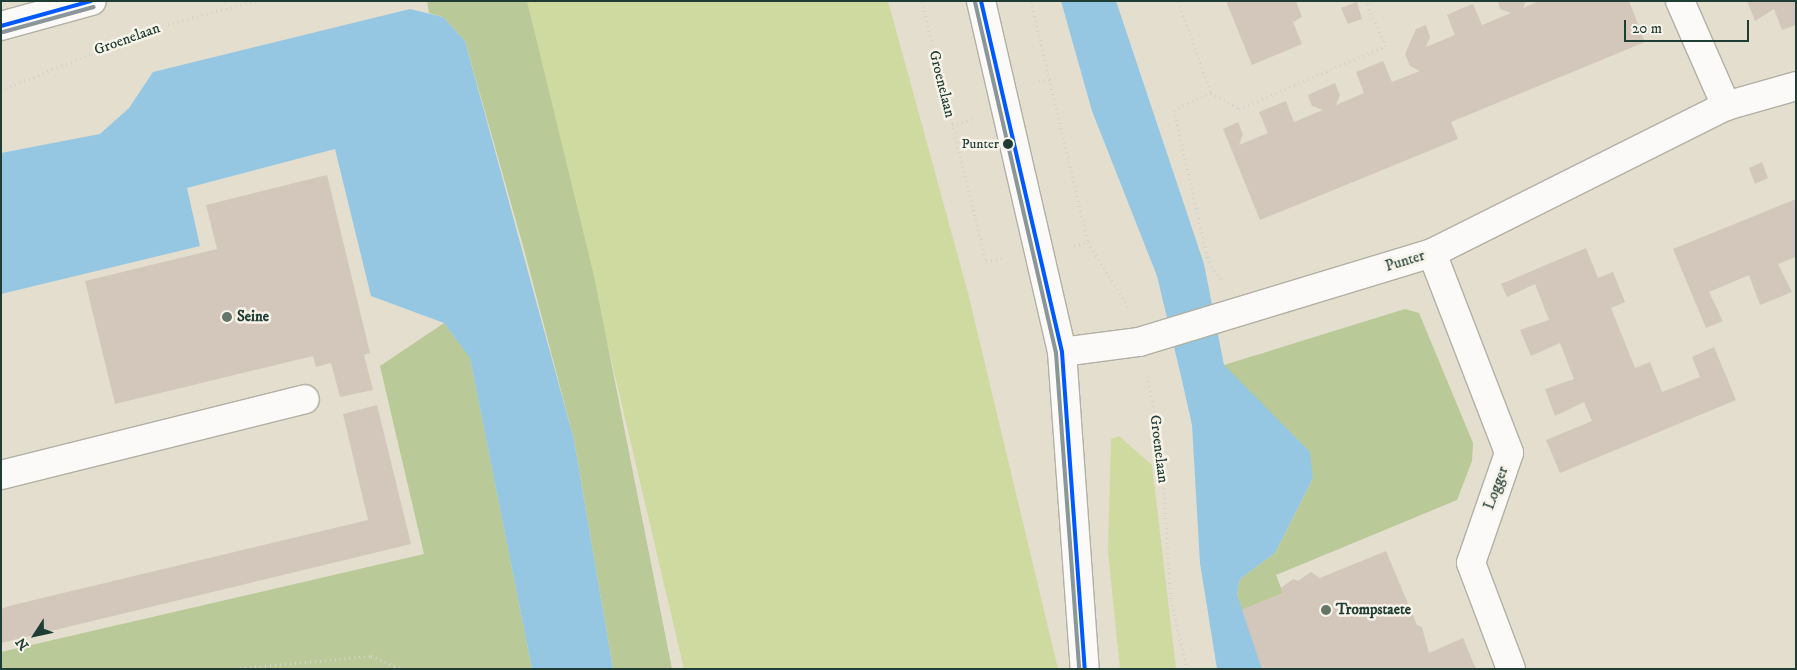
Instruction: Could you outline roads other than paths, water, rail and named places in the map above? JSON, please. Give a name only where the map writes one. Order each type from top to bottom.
[{"type":"street","points":[[1,26],[92,1]]},
{"type":"street","points":[[981,1],[1062,352],[1085,669]]},
{"type":"street","points":[[1680,1],[1726,106]]},
{"type":"street","name":"Punter","points":[[1062,352],[1139,342],[1432,253],[1726,106],[1796,86]]},
{"type":"street","name":"Logger","points":[[1432,253],[1509,453],[1472,562],[1510,669]]},
{"type":"street","points":[[1,475],[305,399]]},
{"type":"water","points":[[1061,1],[1116,1],[1204,264],[1224,365],[1310,452],[1313,478],[1275,553],[1240,579],[1237,595],[1265,669],[1217,669],[1200,563],[1192,425],[1181,376],[1157,276],[1092,111]]},
{"type":"water","points":[[410,9],[443,17],[465,41],[574,440],[613,669],[532,669],[470,358],[444,323],[371,296],[335,149],[187,188],[200,246],[1,294],[1,153],[100,134],[129,108],[153,72]]},
{"type":"place","name":"Punter","points":[[1008,144]]},
{"type":"place","name":"Seine","points":[[227,317]]},
{"type":"place","name":"Trompstaete","points":[[1326,610]]}]
